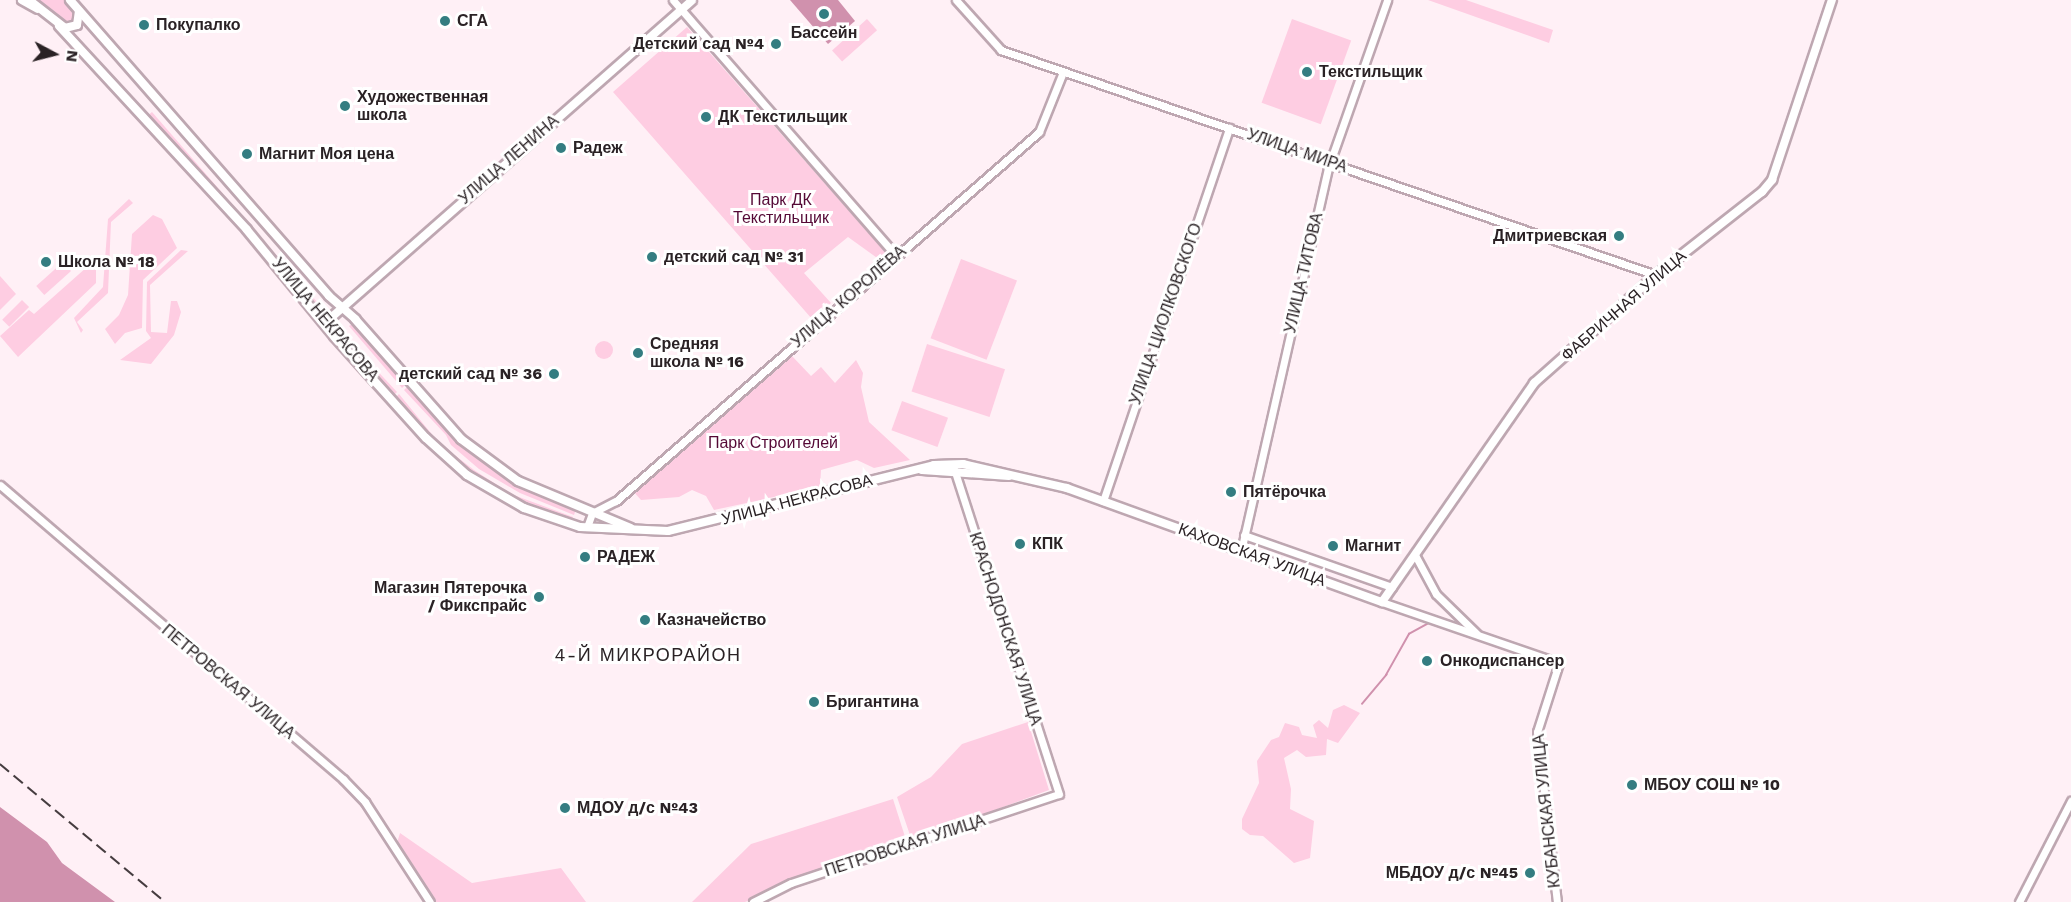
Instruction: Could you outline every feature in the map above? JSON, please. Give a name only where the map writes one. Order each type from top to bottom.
[{"type":"main road","name":"УЛИЦА НЕКРАСОВА","points":[[29,0],[40,12],[59,26],[326,322],[334,336],[426,438],[467,475],[524,508],[603,530],[697,526],[915,470],[953,463]]},
{"type":"main road","name":"УЛИЦА НЕКРАСОВА","points":[[70,0],[340,308],[477,453],[518,481],[606,519],[641,530]]},
{"type":"main road","name":"УЛИЦА ЛЕНИНА","points":[[326,322],[692,0]]},
{"type":"main road","name":"ФАБРИЧНАЯ УЛИЦА","points":[[1382,602],[1534,383],[1656,275],[1755,199],[1772,180],[1832,0]]},
{"type":"main road","points":[[59,26],[77,25],[79,9]]},
{"type":"main road","name":"КАХОВСКАЯ УЛИЦА","points":[[953,463],[1024,477],[1102,501],[1382,602]]},
{"type":"main road","name":"КАХОВСКАЯ УЛИЦА","points":[[915,470],[1024,477]]},
{"type":"street","points":[[21,0],[40,12]]},
{"type":"street","points":[[673,0],[896,256]]},
{"type":"street","name":"УЛИЦА МИРА","points":[[956,0],[1001,50],[1656,275]]},
{"type":"street","name":"УЛИЦА ТИТОВА","points":[[1241,551],[1330,163],[1387,0]]},
{"type":"street","name":"УЛИЦА КОРОЛЁВА","points":[[592,513],[610,504],[1039,132],[1063,72]]},
{"type":"street","name":"УЛИЦА ЦИОЛКОВСКОГО","points":[[1102,501],[1229,128]]},
{"type":"street","name":"КРАСНОДОНСКАЯ УЛИЦА","points":[[953,463],[1059,794]]},
{"type":"street","name":"ПЕТРОВСКАЯ УЛИЦА","points":[[0,485],[343,779],[365,802],[430,902]]},
{"type":"street","points":[[603,530],[610,504]]},
{"type":"street","points":[[587,527],[592,513]]},
{"type":"street","points":[[1244,535],[1392,587]]},
{"type":"street","points":[[1415,555],[1436,594],[1479,636]]},
{"type":"street","name":"КАХОВСКАЯ УЛИЦА","points":[[1382,602],[1479,636]]},
{"type":"street","name":"КУБАНСКАЯ УЛИЦА","points":[[1479,636],[1559,663],[1537,732],[1557,902]]},
{"type":"street","name":"ПЕТРОВСКАЯ УЛИЦА","points":[[753,902],[791,884],[1059,794]]},
{"type":"street","points":[[2019,902],[2071,801]]},
{"type":"green space","points":[[35,0],[64,0],[74,13],[75,19],[65,23]]},
{"type":"green space","points":[[1428,0],[1466,0],[1553,30],[1549,43]]},
{"type":"green space","points":[[867,19],[877,30],[842,62],[832,50]]},
{"type":"green space","name":"Текстильщик","points":[[1292,19],[1351,41],[1321,124],[1262,103]]},
{"type":"green space","name":"Парк ДК Текстильщик","points":[[687,27],[887,254],[880,260],[848,237],[804,273],[831,303],[812,319],[613,92]]},
{"type":"green space","points":[[152,112],[319,304],[316,306],[149,115]]},
{"type":"green space","points":[[215,170],[326,296],[324,298],[212,172]]},
{"type":"green space","points":[[129,199],[133,203],[111,222],[108,293],[77,322],[83,330],[81,333],[74,318],[103,287],[108,219]]},
{"type":"green space","points":[[153,215],[162,219],[177,248],[143,280],[142,328],[125,333],[115,344],[105,329],[119,315],[128,295],[132,234]]},
{"type":"green space","points":[[181,250],[188,251],[150,285],[151,332],[167,333],[171,301],[177,301],[181,312],[174,335],[151,364],[120,360],[151,338],[146,331],[147,282]]},
{"type":"green space","points":[[96,259],[96,283],[18,357],[0,336],[29,310],[34,314]]},
{"type":"green space","points":[[961,259],[1017,281],[987,360],[931,338]]},
{"type":"green space","points":[[63,262],[71,271],[44,295],[36,286]]},
{"type":"green space","points":[[0,276],[16,294],[0,310]]},
{"type":"green space","points":[[22,300],[29,307],[9,327],[2,320]]},
{"type":"green space","points":[[354,323],[407,383],[402,388],[349,326]]},
{"type":"green space","points":[[342,333],[397,392],[392,397],[338,337]]},
{"type":"green space","points":[[604,341],[610,344],[613,350],[610,356],[604,359],[598,356],[595,350],[598,344]]},
{"type":"green space","points":[[927,344],[1005,369],[990,417],[912,392]]},
{"type":"green space","name":"Парк Строителей","points":[[792,356],[811,376],[821,367],[835,383],[856,360],[863,373],[861,387],[869,422],[910,460],[874,468],[857,460],[821,470],[820,487],[714,510],[706,496],[692,490],[679,497],[641,500],[633,491]]},
{"type":"green space","points":[[409,385],[459,440],[490,467],[529,490],[576,509],[574,515],[520,493],[479,469],[451,445],[446,435],[404,390]]},
{"type":"green space","points":[[399,394],[439,443],[474,470],[511,494],[573,517],[572,521],[521,503],[461,466],[394,399]]},
{"type":"green space","points":[[902,401],[948,418],[937,447],[891,430]]},
{"type":"green space","points":[[1344,705],[1360,713],[1338,743],[1327,739],[1326,755],[1306,757],[1297,750],[1284,758],[1291,789],[1290,809],[1314,821],[1310,858],[1294,863],[1263,836],[1250,835],[1242,829],[1242,819],[1259,783],[1257,761],[1271,740],[1279,737],[1285,723],[1299,727],[1302,735],[1317,738],[1313,725],[1319,720],[1328,728],[1333,710]]},
{"type":"green space","points":[[1028,722],[1049,790],[912,841],[897,797],[931,777],[962,744]]},
{"type":"green space","points":[[893,799],[907,843],[745,902],[692,902],[751,844]]},
{"type":"green space","points":[[400,833],[472,883],[561,868],[586,902],[436,902],[397,843]]},
{"type":"shaded area","points":[[790,0],[838,0],[855,21],[828,44]]},
{"type":"shaded area","points":[[0,807],[47,842],[62,863],[115,902],[0,902]]},
{"type":"waterway","points":[[1362,704],[1386,675],[1409,634],[1429,623]]},
{"type":"railway","points":[[0,764],[165,902]]},
{"type":"place","name":"Бассейн","points":[[824,14]]},
{"type":"place","name":"СГА","points":[[445,21]]},
{"type":"place","name":"Покупалко","points":[[144,25]]},
{"type":"place","name":"Детский сад №4","points":[[776,44]]},
{"type":"place","name":"Текстильщик","points":[[1307,72]]},
{"type":"place","name":"Художественная школа","points":[[345,106]]},
{"type":"place","name":"ДК Текстильщик","points":[[706,117]]},
{"type":"place","name":"Радеж","points":[[561,148]]},
{"type":"place","name":"Магнит Моя цена","points":[[247,154]]},
{"type":"place","name":"Дмитриевская","points":[[1619,236]]},
{"type":"place","name":"детский сад № 31","points":[[652,257]]},
{"type":"place","name":"Школа № 18","points":[[46,262]]},
{"type":"place","name":"Средняя школа № 16","points":[[638,353]]},
{"type":"place","name":"детский сад № 36","points":[[554,374]]},
{"type":"place","name":"Пятёрочка","points":[[1231,492]]},
{"type":"place","name":"КПК","points":[[1020,544]]},
{"type":"place","name":"Магнит","points":[[1333,546]]},
{"type":"place","name":"РАДЕЖ","points":[[585,557]]},
{"type":"place","name":"Магазин Пятерочка / Фикспрайс","points":[[539,597]]},
{"type":"place","name":"Казначейство","points":[[645,620]]},
{"type":"place","name":"Онкодиспансер","points":[[1427,661]]},
{"type":"place","name":"Бригантина","points":[[814,702]]},
{"type":"place","name":"МБОУ СОШ № 10","points":[[1632,785]]},
{"type":"place","name":"МДОУ д/с №43","points":[[565,808]]},
{"type":"place","name":"МБДОУ д/с №45","points":[[1530,873]]},
{"type":"district","name":"4-Й МИКРОРАЙОН","points":[[648,655]]}]
